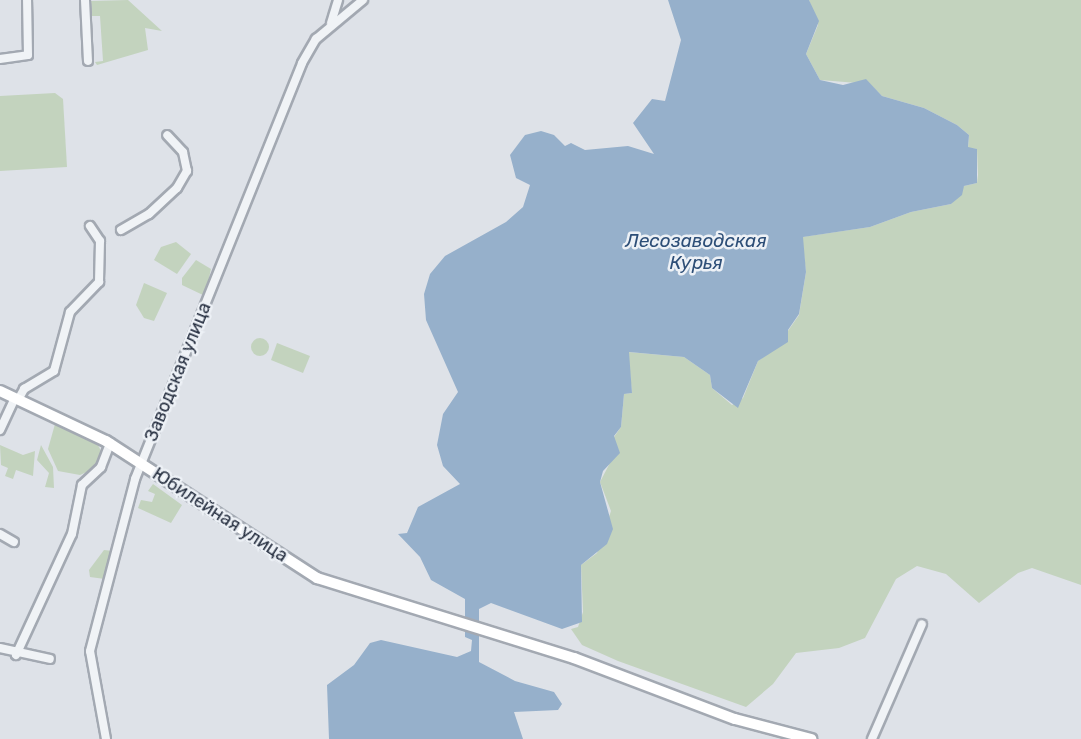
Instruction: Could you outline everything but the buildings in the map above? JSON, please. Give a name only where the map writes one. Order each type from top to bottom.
[{"type":"main road","name":"Юбилейная улица","points":[[0,391],[110,443],[317,578],[574,658],[734,719],[811,739]]},
{"type":"street","points":[[0,59],[28,55],[27,0]]},
{"type":"street","points":[[85,0],[88,61]]},
{"type":"street","points":[[331,23],[338,0]]},
{"type":"street","points":[[331,23],[363,0]]},
{"type":"street","name":"Заводская улица","points":[[106,739],[90,651],[141,464],[294,82],[316,39],[331,23]]},
{"type":"street","points":[[121,230],[149,214],[177,188],[187,171],[183,152],[167,135]]},
{"type":"street","points":[[0,430],[24,389],[54,370],[70,312],[99,282],[100,241],[90,226]]},
{"type":"street","points":[[16,655],[72,534],[82,485],[101,467],[110,443]]},
{"type":"street","points":[[0,534],[14,542]]},
{"type":"street","points":[[872,739],[878,716],[888,708],[898,670],[911,654],[922,624]]},
{"type":"street","points":[[0,648],[16,655],[50,659]]},
{"type":"green space","points":[[128,0],[162,31],[145,28],[148,50],[97,65],[95,62],[103,61],[100,16],[92,16],[91,1]]},
{"type":"green space","points":[[809,0],[1081,0],[1081,585],[1032,568],[1018,573],[979,603],[946,574],[917,566],[896,579],[865,638],[839,648],[796,653],[773,684],[746,707],[618,661],[582,645],[571,629],[578,627],[583,612],[581,565],[597,553],[611,511],[600,482],[612,459],[614,437],[621,427],[624,394],[632,393],[628,352],[684,357],[710,375],[712,388],[732,405],[743,398],[758,361],[776,348],[799,315],[806,272],[802,237],[870,227],[911,212],[951,204],[964,186],[977,183],[978,175],[977,149],[968,148],[969,135],[957,125],[924,108],[882,96],[870,84],[820,80],[806,54],[818,25]]},
{"type":"green space","points":[[55,93],[63,99],[67,167],[0,171],[0,96]]},
{"type":"green space","points":[[176,242],[191,254],[177,274],[154,260],[161,247]]},
{"type":"green space","points":[[196,260],[211,269],[205,296],[182,285],[182,278]]},
{"type":"green space","points":[[144,283],[167,293],[154,321],[144,318],[136,305]]},
{"type":"green space","points":[[256,338],[264,338],[269,347],[267,354],[256,356],[251,351],[251,343]]},
{"type":"green space","points":[[277,343],[310,356],[303,373],[271,360]]},
{"type":"green space","points":[[55,424],[97,443],[102,453],[98,467],[80,475],[58,471],[48,449]]},
{"type":"green space","points":[[0,445],[23,455],[35,451],[33,476],[16,470],[13,479],[5,476],[8,468],[1,465]]},
{"type":"green space","points":[[41,445],[53,467],[54,488],[45,487],[49,473],[37,460]]},
{"type":"green space","points":[[153,484],[182,505],[171,523],[138,508],[141,500],[152,502],[155,494],[148,491]]},
{"type":"green space","points":[[104,550],[113,551],[105,579],[90,577],[89,570]]},
{"type":"water","name":"Лесозаводская Курья","points":[[668,0],[809,0],[819,21],[806,54],[820,80],[843,85],[866,79],[882,96],[924,108],[957,125],[969,135],[968,147],[977,149],[977,183],[964,186],[962,195],[951,204],[911,212],[870,227],[803,237],[806,272],[799,314],[788,330],[788,342],[758,361],[738,408],[712,388],[710,375],[684,357],[629,352],[632,393],[624,394],[621,427],[614,436],[620,453],[603,471],[600,482],[613,529],[607,544],[581,565],[582,622],[562,629],[491,603],[479,609],[479,662],[515,681],[554,692],[562,704],[558,710],[514,712],[523,739],[329,739],[327,685],[354,665],[370,643],[381,640],[457,657],[471,651],[472,640],[465,637],[465,599],[431,580],[420,557],[398,534],[407,533],[418,507],[460,484],[443,466],[437,445],[443,414],[458,392],[426,320],[424,294],[430,274],[445,256],[506,222],[523,207],[530,185],[516,178],[510,155],[525,135],[541,131],[554,135],[565,146],[571,143],[585,150],[628,146],[654,154],[633,123],[652,99],[665,101],[681,40]]}]
